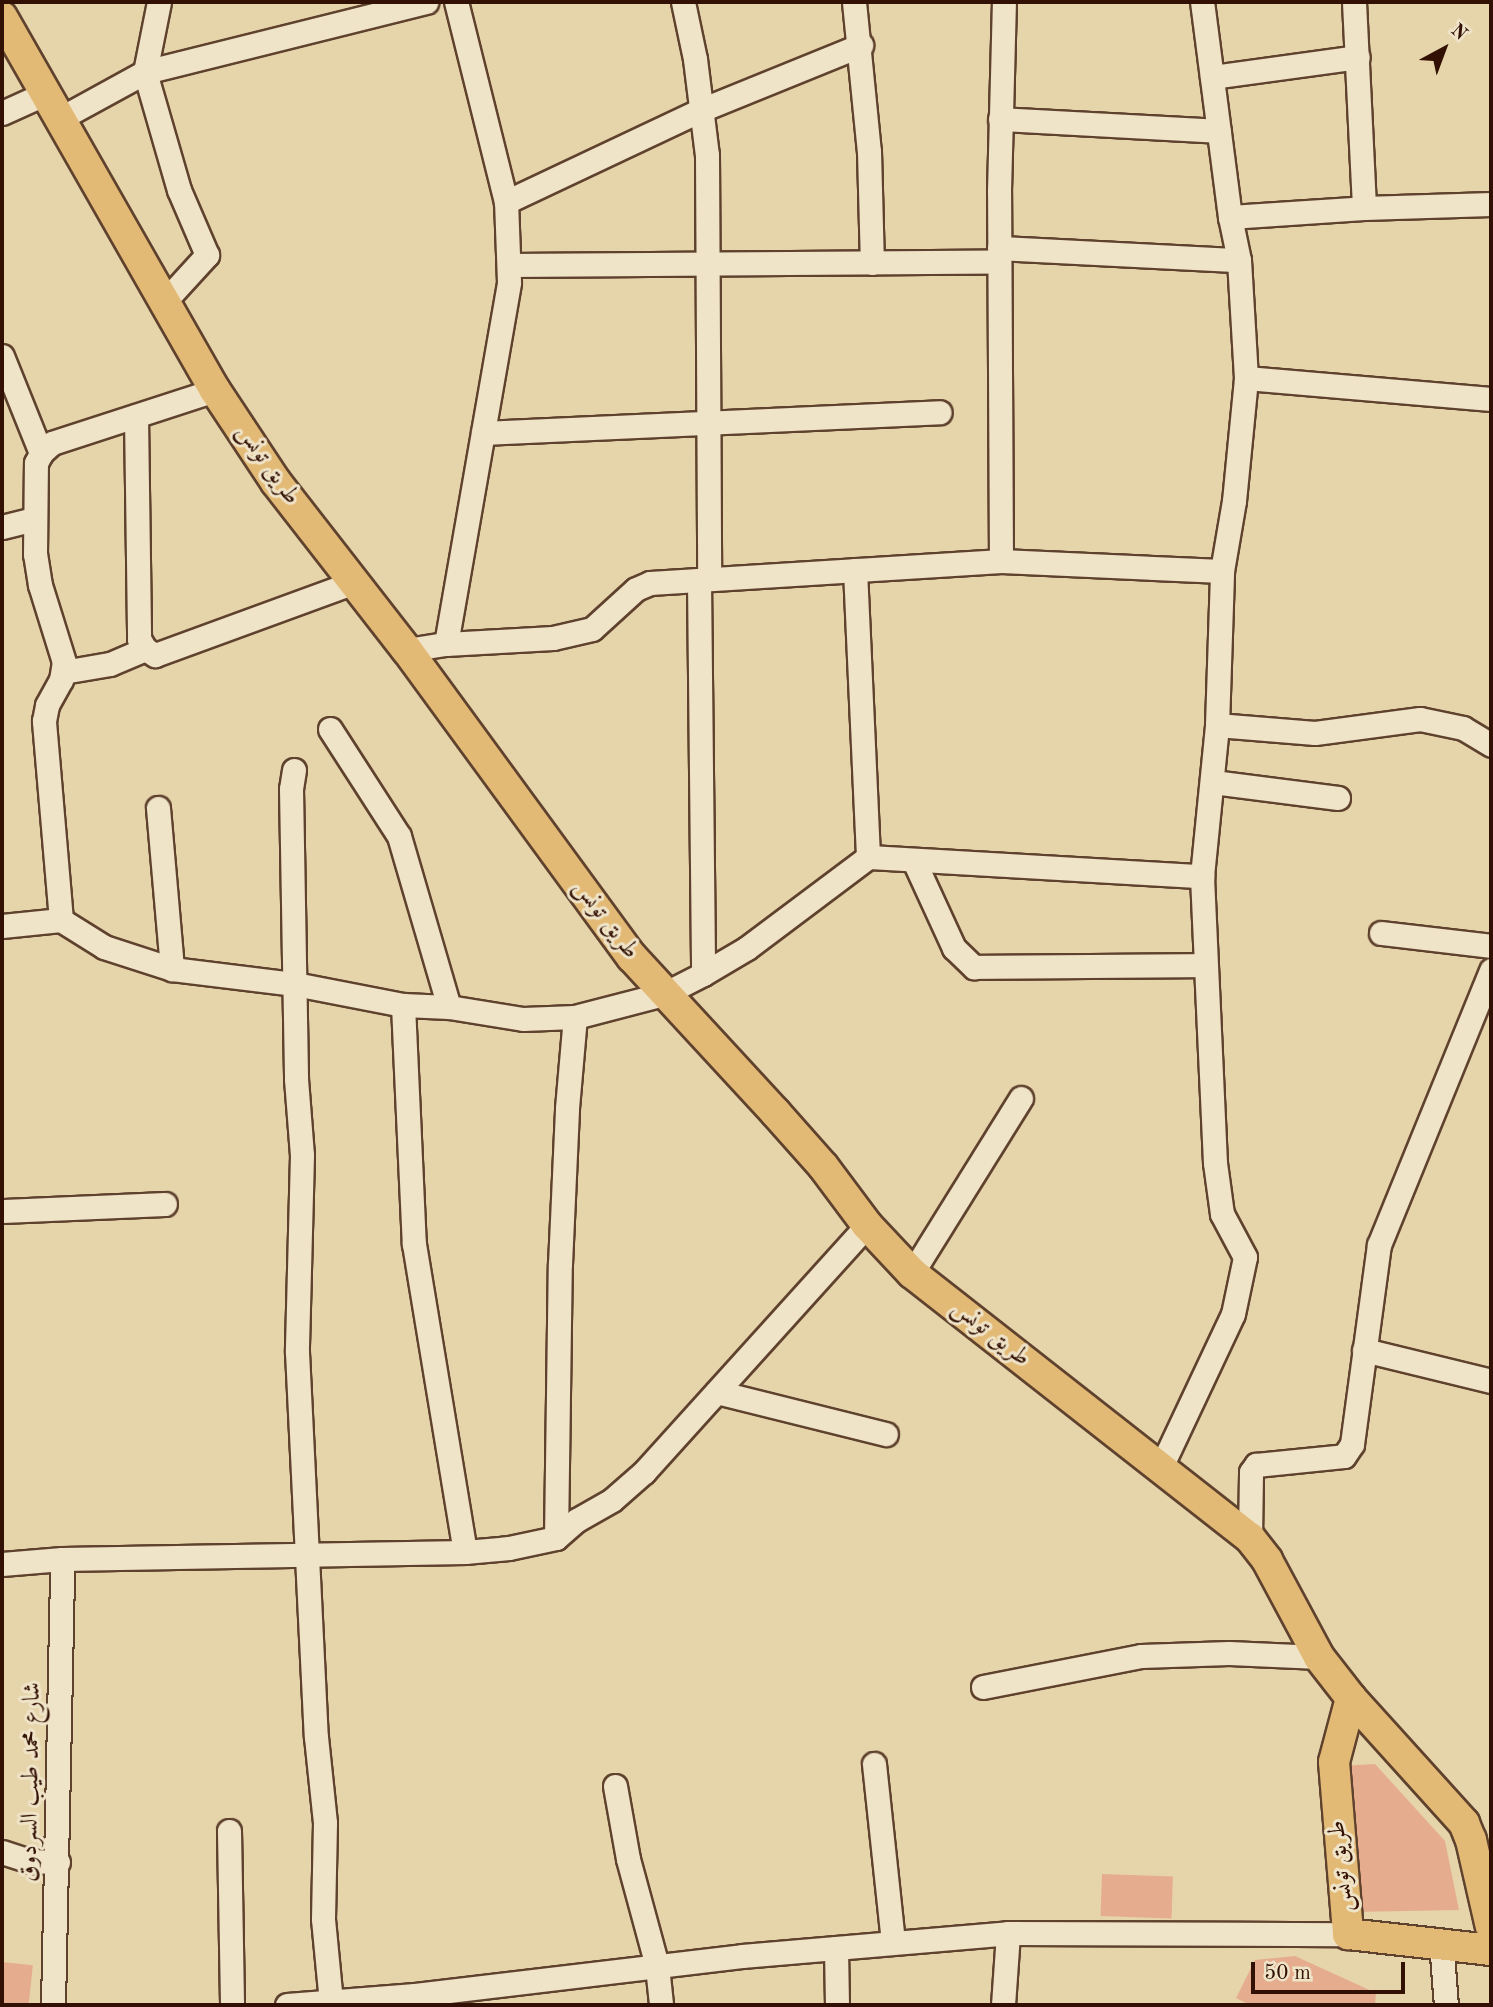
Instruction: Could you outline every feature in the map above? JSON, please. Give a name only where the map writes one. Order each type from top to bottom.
[{"type":"main road","name":"طريق تونس","points":[[2,17],[215,390],[276,482],[407,650],[580,887],[664,994],[823,1166],[867,1225],[912,1273],[1250,1538],[1267,1560],[1319,1657],[1351,1698],[1464,1823],[1471,1840],[1491,1927]]},
{"type":"main road","name":"طريق تونس","points":[[1351,1698],[1334,1762],[1348,1934],[1441,1942],[1491,1950]]},
{"type":"street","points":[[159,2],[145,72],[179,190],[208,255],[164,302]]},
{"type":"street","points":[[2,113],[53,105],[145,72],[426,2]]},
{"type":"street","points":[[446,644],[509,282],[506,202],[456,2]]},
{"type":"street","points":[[683,2],[695,59],[707,155],[704,974]]},
{"type":"street","points":[[854,2],[869,151],[872,263]]},
{"type":"street","points":[[1002,561],[999,255],[1004,2]]},
{"type":"street","points":[[1160,1469],[1233,1314],[1245,1257],[1222,1214],[1220,1201],[1210,1086],[1205,965],[1207,923],[1202,876],[1217,725],[1222,571],[1234,501],[1246,378],[1239,260],[1230,217],[1202,2]]},
{"type":"street","points":[[1354,2],[1359,57],[1364,208]]},
{"type":"street","points":[[506,202],[701,110],[860,44]]},
{"type":"street","points":[[1212,77],[1359,57]]},
{"type":"street","points":[[1000,119],[1219,131]]},
{"type":"street","points":[[1230,217],[1364,208],[1491,204]]},
{"type":"street","points":[[509,265],[872,263],[999,255],[1239,260]]},
{"type":"street","points":[[4,370],[41,453]]},
{"type":"street","points":[[1246,378],[1491,399]]},
{"type":"street","points":[[61,920],[44,721],[47,705],[63,672],[60,642],[40,585],[35,477],[41,453],[52,443],[215,390]]},
{"type":"street","points":[[482,433],[706,425],[940,412]]},
{"type":"street","points":[[136,416],[139,639],[145,649],[155,655],[354,582]]},
{"type":"street","points":[[2,527],[35,519]]},
{"type":"street","points":[[407,650],[446,644],[514,642],[592,629],[643,586],[704,580],[1002,561],[1222,571]]},
{"type":"street","points":[[855,570],[868,857]]},
{"type":"street","points":[[63,672],[110,664],[145,649]]},
{"type":"street","points":[[1217,725],[1315,733],[1420,719],[1462,729],[1491,745]]},
{"type":"street","points":[[330,729],[399,836],[449,1007]]},
{"type":"street","points":[[294,770],[291,789],[295,984],[302,1155],[297,1352],[319,1776],[325,1823],[323,1919],[331,2002]]},
{"type":"street","points":[[1213,782],[1338,798]]},
{"type":"street","points":[[158,808],[172,969]]},
{"type":"street","points":[[2,926],[61,920],[104,947],[172,969],[295,984],[403,1005],[449,1007],[523,1019],[575,1017],[664,994],[704,974],[747,948],[868,857],[1202,876]]},
{"type":"street","points":[[914,861],[954,948],[974,967],[1205,965]]},
{"type":"street","points":[[1381,933],[1491,946]]},
{"type":"street","points":[[1250,1538],[1251,1472],[1256,1465],[1344,1456],[1352,1444],[1379,1245],[1491,970]]},
{"type":"street","points":[[403,1005],[414,1244],[465,1552]]},
{"type":"street","points":[[556,1538],[560,1264],[567,1108],[575,1017]]},
{"type":"street","points":[[912,1273],[1021,1098]]},
{"type":"street","points":[[2,1211],[165,1204]]},
{"type":"street","points":[[2,1564],[62,1559],[465,1552],[509,1548],[556,1538],[577,1520],[612,1500],[645,1472],[867,1225]]},
{"type":"street","points":[[1364,1350],[1491,1381]]},
{"type":"street","points":[[718,1392],[886,1434]]},
{"type":"street","name":"شارع محمد طيب السردوق","points":[[53,2005],[58,1862],[62,1559]]},
{"type":"street","points":[[983,1687],[1142,1656],[1229,1653],[1319,1657]]},
{"type":"street","points":[[874,1764],[893,1942]]},
{"type":"street","points":[[615,1786],[628,1859],[657,1966],[661,2005]]},
{"type":"street","points":[[229,1831],[232,2005]]},
{"type":"street","points":[[2,1852],[29,1861],[58,1862]]},
{"type":"street","points":[[287,2005],[468,1997],[657,1966],[1008,1933],[1348,1934]]},
{"type":"street","points":[[1003,2005],[1008,1933]]},
{"type":"street","points":[[1441,1942],[1446,2005]]},
{"type":"street","points":[[836,1948],[837,2005]]},
{"type":"building","points":[[1375,1764],[1445,1841],[1459,1910],[1353,1912],[1341,1766]]},
{"type":"building","points":[[1102,1874],[1173,1876],[1171,1918],[1101,1916]]},
{"type":"building","points":[[1295,1956],[1376,1993],[1375,2005],[1250,2005],[1236,1998],[1255,1960]]},
{"type":"building","points":[[2,1962],[33,1965],[29,2005],[2,2005]]}]
